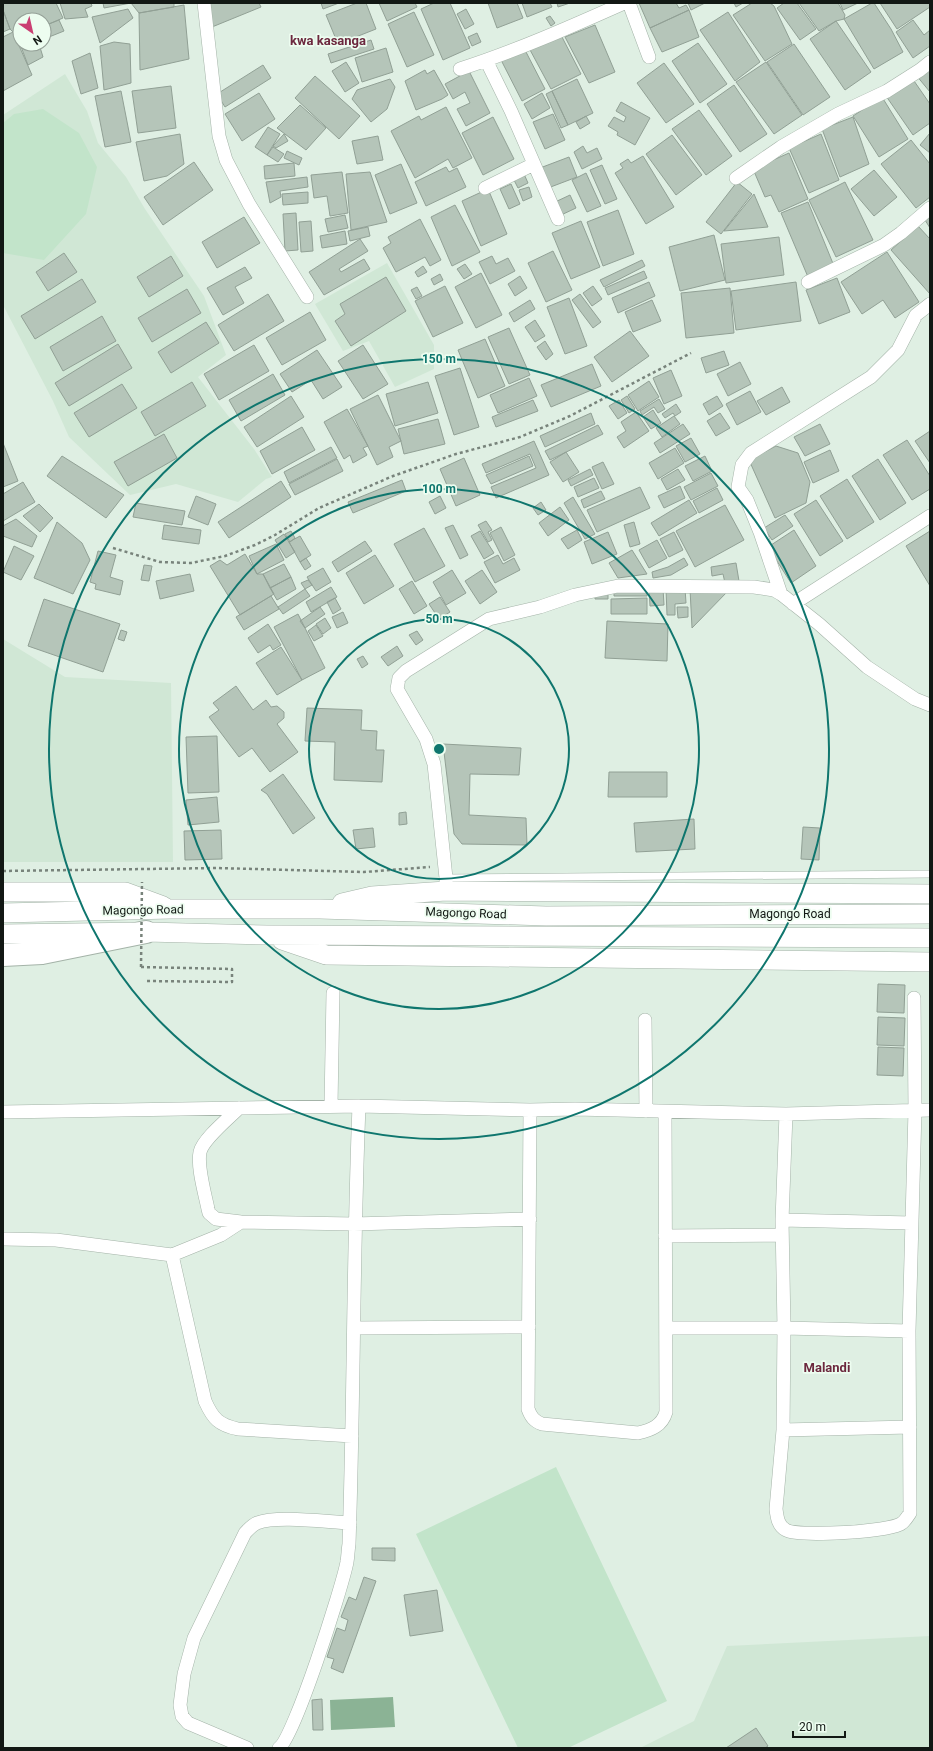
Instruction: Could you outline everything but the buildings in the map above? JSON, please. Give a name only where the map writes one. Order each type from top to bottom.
[{"type":"highway","points":[[3,955],[42,953],[146,932]]},
{"type":"main road","points":[[320,909],[446,879],[930,894]]},
{"type":"main road","points":[[3,892],[125,892],[171,909]]},
{"type":"main road","name":"Magongo Road","points":[[3,913],[171,909],[320,909],[546,916],[930,914]]},
{"type":"main road","name":"Magongo Road","points":[[3,934],[146,932],[267,935],[930,938]]},
{"type":"main road","points":[[267,935],[326,955],[930,962]]},
{"type":"street","points":[[204,3],[219,136],[226,160],[249,204],[307,297]]},
{"type":"street","points":[[460,69],[578,24],[624,3]]},
{"type":"street","points":[[629,3],[649,57]]},
{"type":"street","points":[[486,60],[558,219]]},
{"type":"street","points":[[736,178],[781,146],[838,114],[887,91],[930,62]]},
{"type":"street","points":[[485,188],[534,164]]},
{"type":"street","points":[[808,282],[884,245],[900,234],[930,208]]},
{"type":"street","points":[[781,594],[760,532],[747,500],[738,487],[742,465],[751,453],[871,377],[898,350],[916,315],[930,304]]},
{"type":"street","points":[[793,604],[930,516]]},
{"type":"street","points":[[446,879],[434,764],[426,739],[397,689],[399,678],[406,672],[489,619],[540,607],[575,595],[618,586],[754,587],[774,590],[781,594],[867,666],[915,699],[930,705]]},
{"type":"street","points":[[332,1106],[333,993]]},
{"type":"street","points":[[786,1114],[782,1220],[784,1328],[783,1430],[776,1509],[777,1519],[782,1527],[793,1533],[869,1532],[885,1530],[902,1523],[910,1513],[909,1331],[915,1110],[914,998]]},
{"type":"street","points":[[645,1020],[646,1111]]},
{"type":"street","points":[[3,1112],[332,1106],[530,1110],[575,1108],[665,1112],[786,1114],[930,1110]]},
{"type":"street","points":[[280,1748],[290,1732],[339,1590],[347,1562],[350,1523],[355,1328],[354,1224],[359,1106]]},
{"type":"street","points":[[239,1108],[208,1140],[200,1152],[209,1213],[221,1220],[241,1222],[354,1224],[530,1219]]},
{"type":"street","points":[[530,1110],[528,1409],[530,1416],[535,1421],[542,1424],[638,1433],[657,1426],[664,1419],[666,1412],[665,1112]]},
{"type":"street","points":[[782,1220],[911,1223]]},
{"type":"street","points":[[3,1239],[56,1240],[172,1256],[221,1236],[241,1222]]},
{"type":"street","points":[[665,1236],[782,1235]]},
{"type":"street","points":[[172,1256],[205,1401],[211,1414],[227,1427],[238,1429],[352,1436]]},
{"type":"street","points":[[355,1328],[529,1327]]},
{"type":"street","points":[[666,1328],[784,1328],[909,1331]]},
{"type":"street","points":[[783,1430],[910,1427]]},
{"type":"street","points":[[247,1748],[188,1723],[182,1716],[180,1705],[184,1674],[194,1638],[245,1533],[255,1523],[269,1520],[287,1520],[350,1523]]},
{"type":"lane","points":[[446,879],[930,874]]},
{"type":"path","points":[[113,548],[160,562],[191,563],[225,556],[255,545],[275,535],[319,508],[393,476],[456,454],[520,437],[570,416],[691,353]]},
{"type":"path","points":[[3,871],[217,868],[364,872],[446,879]]},
{"type":"path","points":[[142,882],[141,967],[232,969],[232,982],[147,981]]},
{"type":"shaded area","points":[[65,74],[87,111],[98,143],[126,177],[145,209],[204,296],[226,355],[198,377],[254,449],[272,477],[266,479],[238,502],[176,484],[130,495],[69,437],[53,401],[3,305],[3,115]]},
{"type":"shaded area","points":[[43,109],[79,133],[97,167],[86,214],[44,260],[3,253],[3,123],[14,114]]},
{"type":"shaded area","points":[[387,263],[434,345],[434,369],[395,387],[369,341],[343,351],[315,304]]},
{"type":"shaded area","points":[[3,639],[65,677],[171,683],[173,862],[3,862]]},
{"type":"shaded area","points":[[556,1467],[667,1701],[568,1748],[518,1748],[416,1534]]},
{"type":"shaded area","points":[[930,1636],[930,1748],[640,1748],[694,1721],[727,1646]]},
{"type":"shaded area","points":[[393,1697],[395,1727],[331,1730],[330,1700]]},
{"type":"district","name":"kwa kasanga","points":[[328,40]]},
{"type":"district","name":"Malandi","points":[[827,1367]]}]
